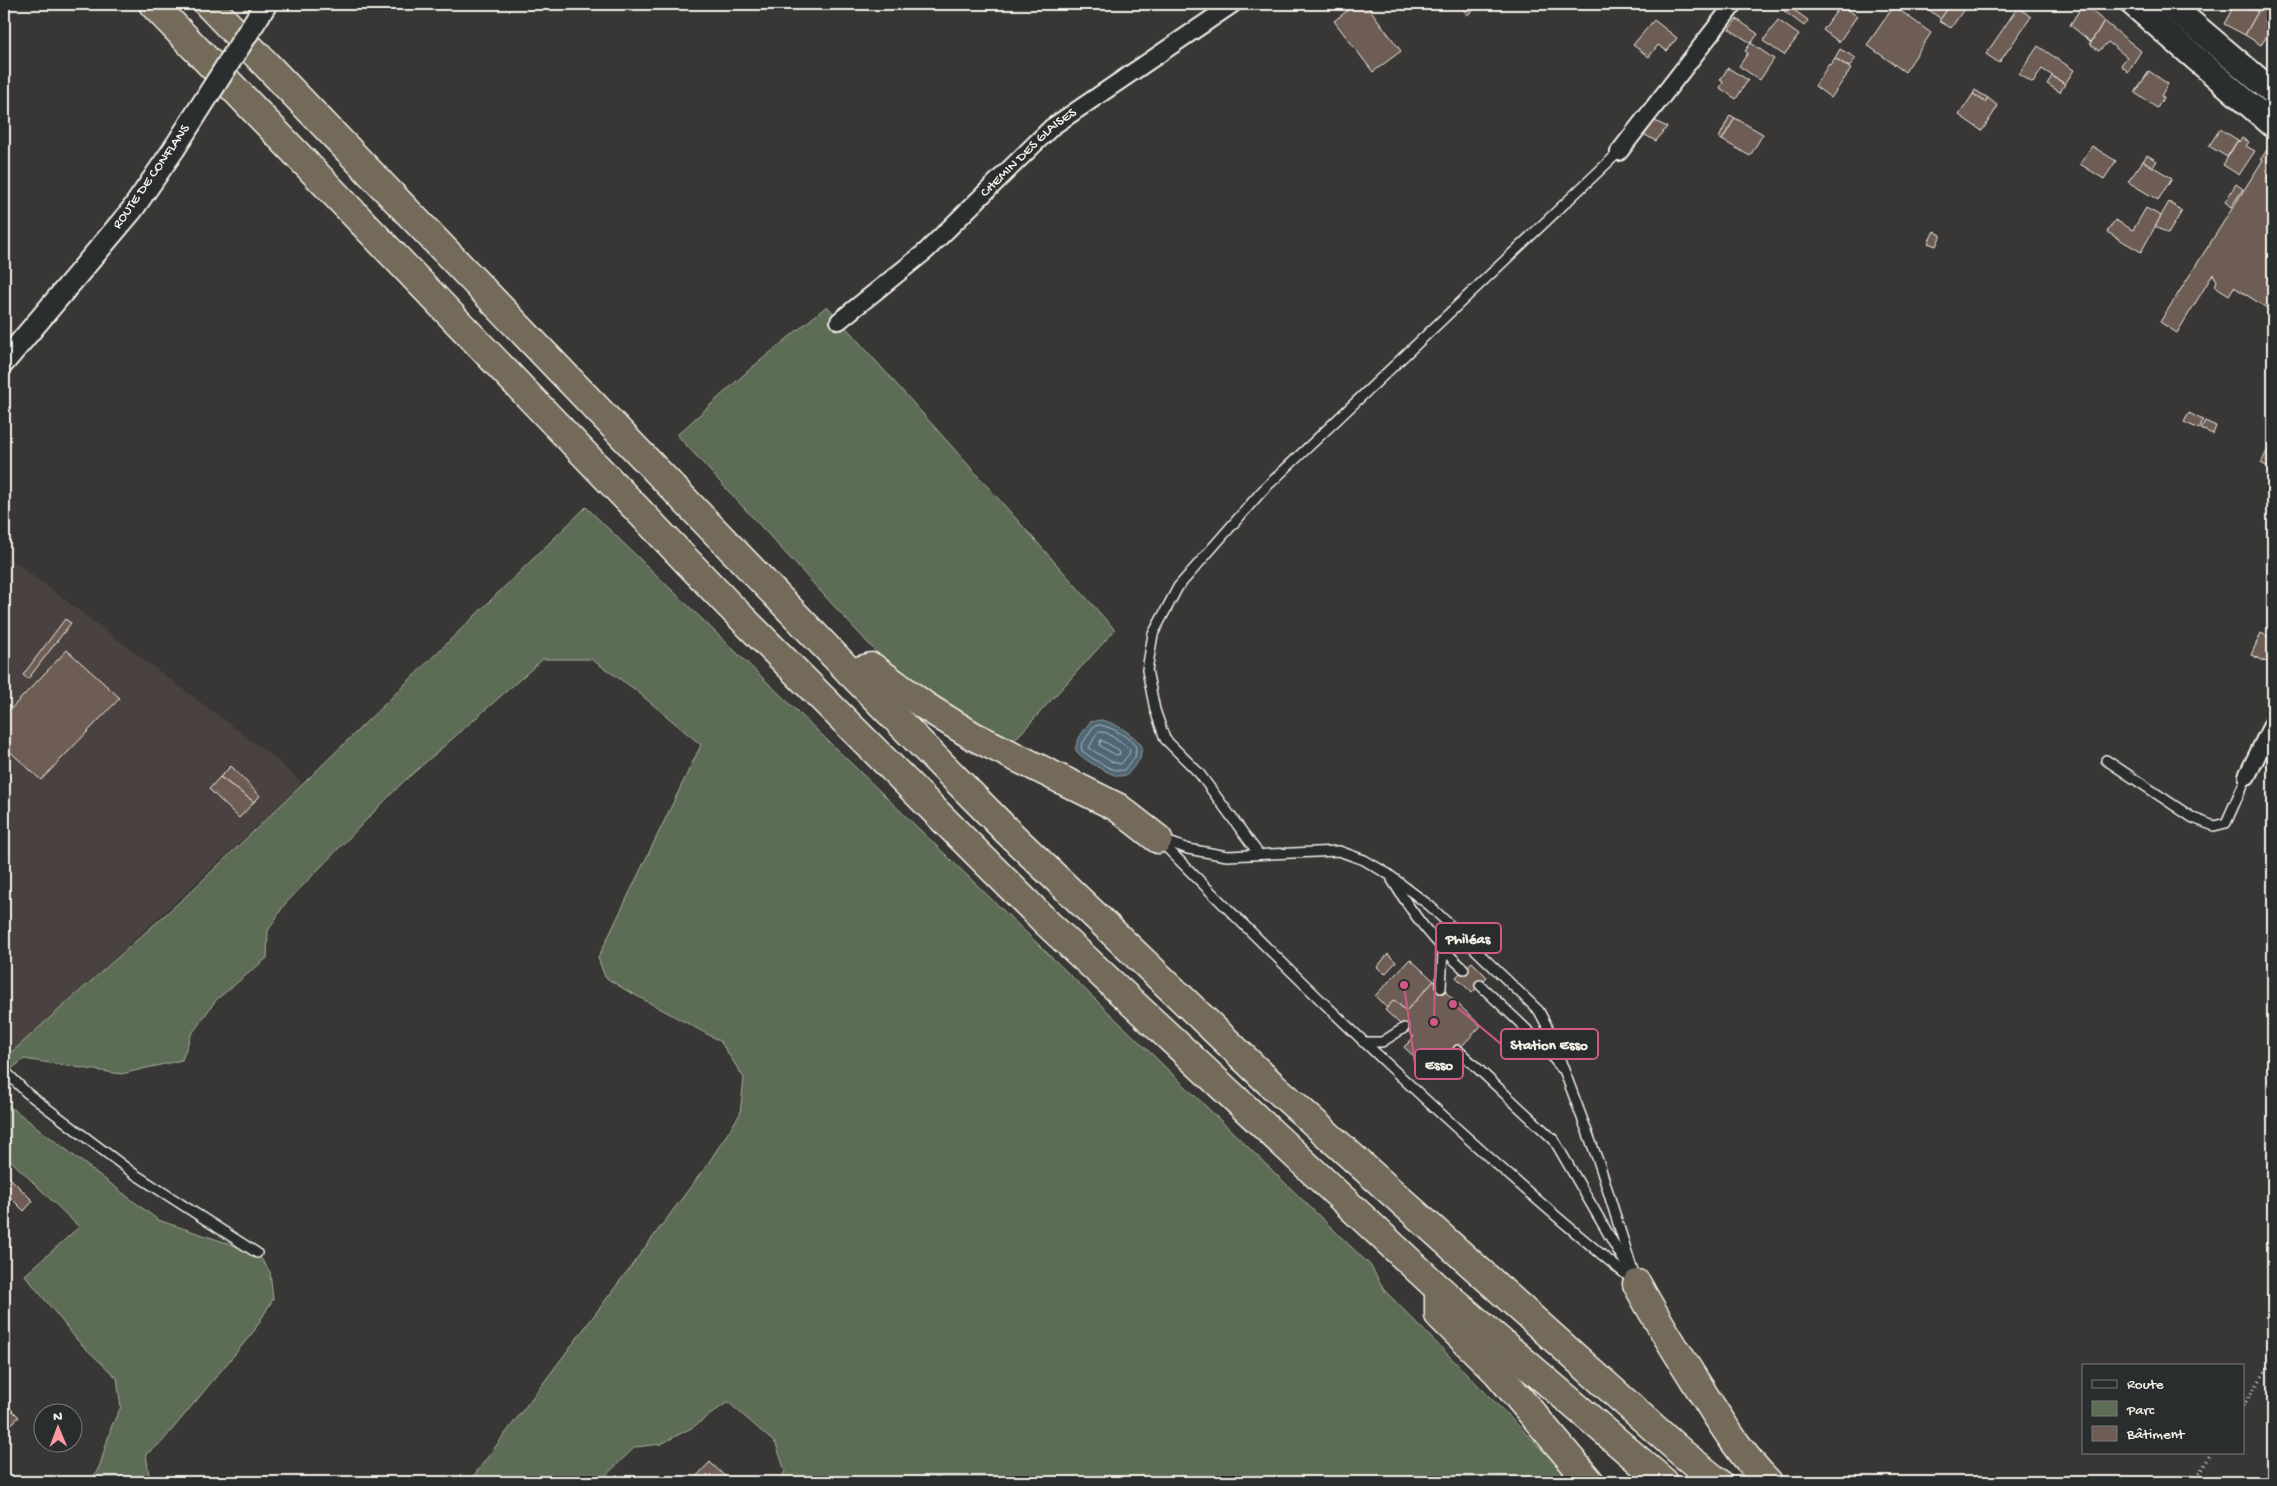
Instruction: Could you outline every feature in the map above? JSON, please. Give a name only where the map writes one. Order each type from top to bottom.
[{"type":"highway","points":[[153,4],[763,639],[1048,924],[1438,1289],[1664,1482]]},
{"type":"highway","points":[[208,4],[851,673],[1008,832],[1271,1084],[1675,1448],[1718,1482]]},
{"type":"highway","points":[[851,673],[872,667],[925,706],[973,736],[1117,807],[1158,838]]},
{"type":"highway","points":[[1637,1284],[1659,1324],[1727,1431],[1756,1470],[1768,1482]]},
{"type":"highway","points":[[1438,1289],[1439,1315],[1497,1372],[1590,1482]]},
{"type":"main road","points":[[2133,4],[2273,125]]},
{"type":"main road","points":[[2169,4],[2273,92]]},
{"type":"street","name":"ROUTE DE CONFLANS","points":[[4,362],[132,210],[174,149],[266,4]]},
{"type":"street","name":"CHEMIN DES GLAISES","points":[[838,320],[926,251],[1052,127],[1233,4]]},
{"type":"street","points":[[1619,152],[1734,4]]},
{"type":"street","points":[[2247,776],[2273,722]]},
{"type":"lane","points":[[1258,853],[1199,773],[1165,738],[1155,710],[1147,670],[1153,634],[1178,587],[1262,490],[1619,152]]},
{"type":"lane","points":[[2106,760],[2193,818],[2214,826],[2226,823],[2247,776]]},
{"type":"lane","points":[[1158,838],[1188,848],[1226,856],[1258,853],[1339,851],[1364,860],[1388,874],[1430,906],[1538,1012],[1549,1030],[1600,1166],[1637,1284]]},
{"type":"lane","points":[[1158,838],[1293,975],[1363,1042],[1528,1194],[1637,1284]]},
{"type":"lane","points":[[1388,874],[1416,919],[1443,950],[1464,969]]},
{"type":"lane","points":[[1441,988],[1443,950]]},
{"type":"lane","points":[[1480,985],[1540,1042],[1567,1076]]},
{"type":"lane","points":[[1363,1042],[1382,1042],[1404,1028]]},
{"type":"lane","points":[[1458,1050],[1554,1140],[1637,1284]]},
{"type":"lane","points":[[4,1070],[26,1093],[133,1173],[257,1253]]},
{"type":"path","points":[[2244,1404],[2273,1360]]},
{"type":"path","points":[[2193,1482],[2211,1454]]},
{"type":"shaded area","points":[[4,554],[272,756],[303,784],[4,1060]]},
{"type":"green space","points":[[827,306],[1115,630],[1012,743],[917,685],[879,655],[677,435],[749,370]]},
{"type":"green space","points":[[586,507],[1370,1265],[1385,1291],[1564,1472],[1571,1482],[780,1482],[785,1471],[776,1444],[728,1402],[693,1427],[661,1444],[635,1447],[599,1482],[469,1482],[707,1165],[740,1114],[744,1078],[720,1041],[605,977],[598,958],[701,745],[633,688],[591,659],[543,659],[402,783],[284,905],[268,931],[267,958],[216,1000],[191,1035],[182,1060],[121,1074],[24,1059],[4,1075],[4,1059],[185,897]]},
{"type":"green space","points":[[4,1102],[158,1220],[257,1253],[270,1272],[273,1299],[254,1331],[161,1443],[146,1454],[150,1482],[91,1482],[100,1465],[112,1425],[121,1407],[117,1378],[78,1341],[25,1275],[79,1227],[4,1154]]},
{"type":"water","points":[[1101,720],[1124,730],[1142,746],[1140,759],[1127,775],[1119,776],[1103,770],[1076,750],[1078,739],[1090,722]]},
{"type":"building","points":[[1356,4],[1366,4],[1401,51],[1373,72],[1334,21]]},
{"type":"building","points":[[1459,4],[1482,4],[1467,15]]},
{"type":"building","points":[[1921,4],[1951,4],[1941,19]]},
{"type":"building","points":[[1951,4],[1963,4],[1966,6],[1951,28],[1939,21]]},
{"type":"building","points":[[2083,4],[2104,21],[2091,42],[2070,25]]},
{"type":"building","points":[[2235,4],[2250,4],[2249,7],[2258,12],[2245,35],[2224,24]]},
{"type":"building","points":[[1841,5],[1857,16],[1839,42],[1823,30]]},
{"type":"building","points":[[1788,6],[1808,20],[1804,26],[1784,11]]},
{"type":"building","points":[[1894,6],[1931,33],[1905,72],[1867,45]]},
{"type":"building","points":[[2018,7],[2031,17],[1999,63],[1986,54]]},
{"type":"building","points":[[2260,8],[2269,13],[2264,21],[2273,27],[2261,45],[2245,35]]},
{"type":"building","points":[[1737,19],[1758,34],[1751,43],[1729,29]]},
{"type":"building","points":[[1654,20],[1677,38],[1667,51],[1658,45],[1649,57],[1633,45]]},
{"type":"building","points":[[1778,20],[1799,35],[1784,55],[1763,41]]},
{"type":"building","points":[[2104,21],[2141,51],[2128,72],[2121,65],[2127,57],[2108,42],[2099,51],[2090,44]]},
{"type":"building","points":[[1751,43],[1774,59],[1760,80],[1739,66],[1748,53],[1745,51]]},
{"type":"building","points":[[2038,46],[2074,70],[2065,84],[2042,69],[2033,83],[2019,74]]},
{"type":"building","points":[[1840,49],[1856,58],[1849,67],[1835,58]]},
{"type":"building","points":[[1835,58],[1851,69],[1831,98],[1815,86]]},
{"type":"building","points":[[1728,68],[1748,80],[1736,99],[1720,88],[1723,82],[1720,80]]},
{"type":"building","points":[[2149,71],[2168,84],[2161,96],[2164,97],[2157,108],[2135,93]]},
{"type":"building","points":[[2052,76],[2065,84],[2060,92],[2047,84]]},
{"type":"building","points":[[1975,90],[1988,98],[1985,102],[1973,94]]},
{"type":"building","points":[[1973,94],[1985,102],[1988,98],[1998,106],[1982,131],[1959,115]]},
{"type":"building","points":[[1730,115],[1735,118],[1722,140],[1719,138]]},
{"type":"building","points":[[1649,118],[1667,127],[1656,141],[1638,131]]},
{"type":"building","points":[[1735,118],[1763,134],[1750,156],[1722,140]]},
{"type":"building","points":[[2220,129],[2238,140],[2227,157],[2209,146]]},
{"type":"building","points":[[2242,138],[2249,142],[2246,146],[2255,151],[2239,175],[2223,165],[2238,140],[2239,142]]},
{"type":"building","points":[[2092,146],[2116,161],[2104,179],[2080,164]]},
{"type":"building","points":[[2268,148],[2273,152],[2273,304],[2270,310],[2234,287],[2229,295],[2215,286],[2217,281],[2213,274],[2177,333],[2160,322],[2263,160],[2261,159]]},
{"type":"building","points":[[2147,155],[2157,161],[2153,167],[2143,161]]},
{"type":"building","points":[[2143,161],[2172,178],[2158,200],[2128,182]]},
{"type":"building","points":[[2236,184],[2243,189],[2231,207],[2225,202]]},
{"type":"building","points":[[2169,202],[2182,211],[2168,234],[2155,226]]},
{"type":"building","points":[[2146,208],[2161,216],[2141,252],[2107,232],[2115,220],[2133,230]]},
{"type":"building","points":[[1934,231],[1941,235],[1936,246],[1928,243]]},
{"type":"building","points":[[2189,413],[2203,420],[2199,429],[2184,422]]},
{"type":"building","points":[[2205,421],[2216,426],[2213,434],[2201,429]]},
{"type":"building","points":[[2267,451],[2273,455],[2268,467],[2261,463]]},
{"type":"building","points":[[65,619],[71,623],[28,679],[23,675]]},
{"type":"building","points":[[2261,633],[2273,639],[2273,658],[2271,664],[2251,655]]},
{"type":"building","points":[[67,650],[120,698],[41,780],[4,746],[4,716]]},
{"type":"building","points":[[231,766],[260,796],[254,802],[220,777]]},
{"type":"building","points":[[220,777],[254,802],[239,818],[209,789]]},
{"type":"building","points":[[1388,954],[1396,962],[1385,974],[1377,967]]},
{"type":"building","points":[[1410,959],[1434,981],[1406,1011],[1394,1000],[1387,1008],[1375,996]]},
{"type":"building","points":[[1472,962],[1487,977],[1472,993],[1456,977]]},
{"type":"building","points":[[1434,981],[1481,1026],[1434,1075],[1404,1047],[1414,1037],[1385,1010],[1394,1000],[1406,1011]]},
{"type":"building","points":[[4,1172],[33,1201],[24,1211],[4,1191]]},
{"type":"building","points":[[4,1402],[19,1417],[4,1431]]},
{"type":"building","points":[[710,1462],[731,1482],[691,1482]]},
{"type":"place","name":"Esso","points":[[1404,985]]},
{"type":"place","name":"Station Esso","points":[[1453,1004]]},
{"type":"place","name":"Philéas","points":[[1434,1022]]}]
